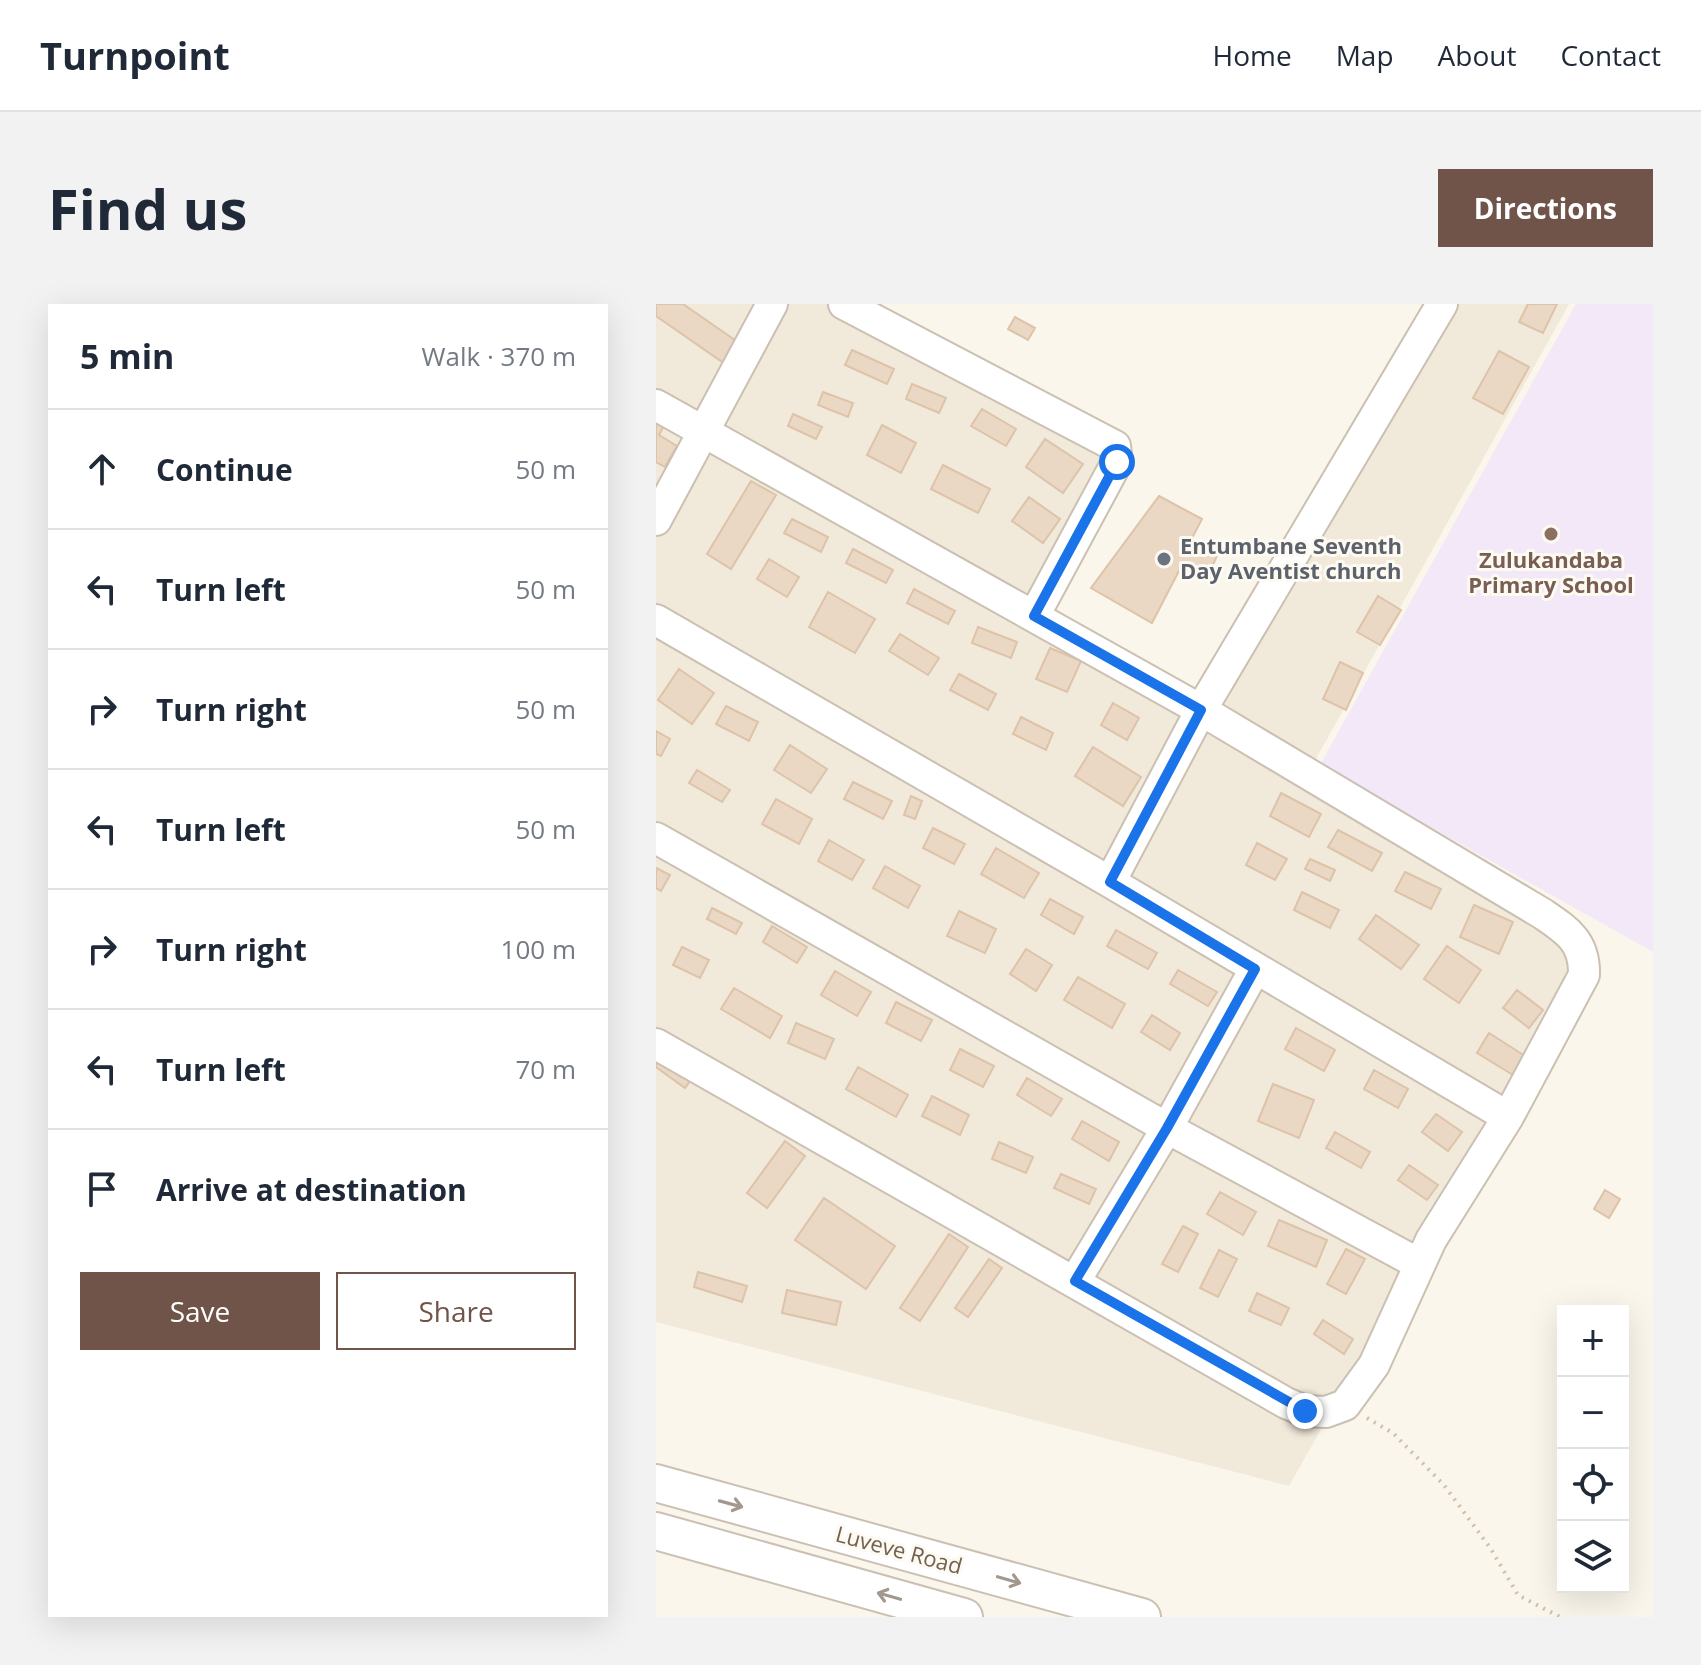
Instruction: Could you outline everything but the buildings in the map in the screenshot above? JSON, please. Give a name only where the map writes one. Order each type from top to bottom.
[{"type":"street","points":[[656,520],[772,304]]},
{"type":"street","points":[[844,304],[1115,446],[1117,462],[1034,616]]},
{"type":"street","points":[[1110,882],[1201,710],[1442,304]]},
{"type":"street","points":[[656,405],[1201,710],[1574,935],[1585,958],[1584,975],[1508,1117],[1419,1264],[1374,1365],[1345,1405],[1326,1412],[1305,1411],[1286,1403],[656,1044]]},
{"type":"street","points":[[656,620],[1110,882],[1508,1117]]},
{"type":"street","points":[[656,838],[1167,1128],[1419,1264]]},
{"type":"street","points":[[1075,1281],[1167,1128],[1255,969]]},
{"type":"street","name":"Luveve Road","points":[[656,1483],[1142,1617]]},
{"type":"street","points":[[656,1531],[964,1617]]},
{"type":"path","points":[[1345,1405],[1393,1433],[1444,1485],[1491,1549],[1518,1595],[1560,1617]]},
{"type":"shaded area","points":[[656,304],[836,304],[1109,454],[1029,620],[1203,718],[1449,304],[1569,304],[1302,784],[1568,938],[1579,974],[1289,1486],[656,1322]]},
{"type":"shaded area","name":"Zulukandaba Primary School","points":[[1576,304],[1653,304],[1653,952],[1320,765]]},
{"type":"place","name":"Zulukandaba Primary School","points":[[1551,534]]},
{"type":"place","name":"Entumbane Seventh Day Aventist church","points":[[1164,559]]},
{"type":"route","points":[[1117,462],[1034,616],[1201,710],[1110,882],[1255,969],[1167,1128],[1075,1281],[1305,1411]]}]
